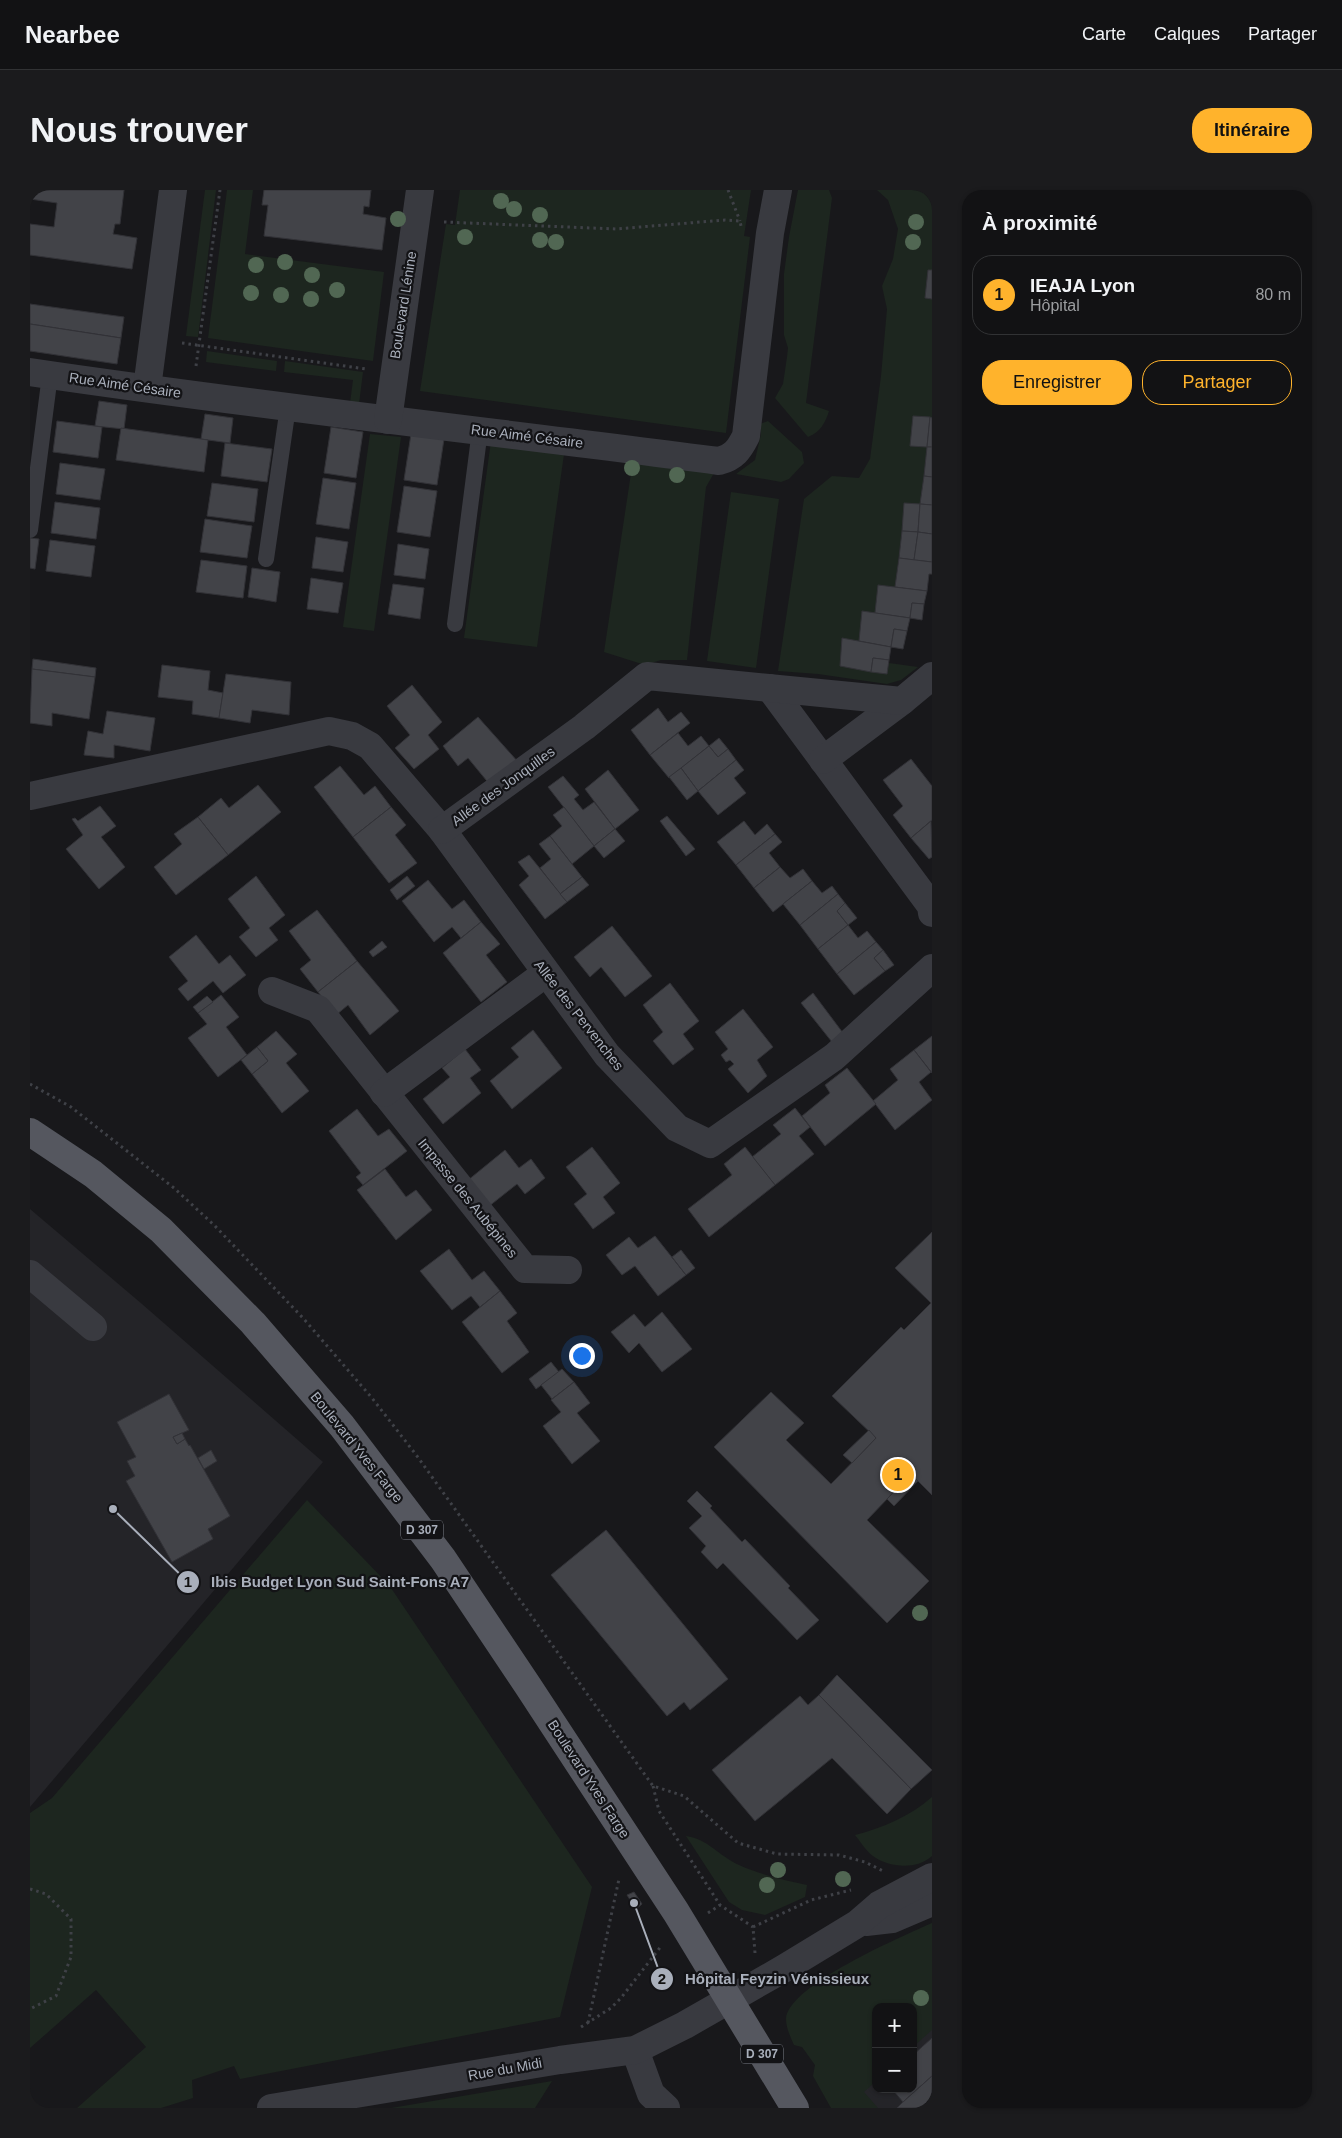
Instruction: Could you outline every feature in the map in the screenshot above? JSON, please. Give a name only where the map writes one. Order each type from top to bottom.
[{"type":"main road","name":"Boulevard Yves Farge","points":[[30,1132],[93,1174],[161,1230],[253,1323],[342,1426],[444,1558],[663,1892],[728,2000]]},
{"type":"main road","name":"D 307","points":[[728,2000],[795,2108]]},
{"type":"street","points":[[147,388],[173,190]]},
{"type":"street","name":"Boulevard Lénine","points":[[388,420],[420,190]]},
{"type":"street","name":"Rue Aimé Césaire","points":[[40,374],[719,461],[730,458],[740,449],[746,436],[770,233],[778,190]]},
{"type":"street","name":"Allée des Jonquilles","points":[[30,796],[329,731],[352,736],[370,746],[442,830],[584,727],[647,676],[902,701]]},
{"type":"street","points":[[823,760],[932,676]]},
{"type":"street","points":[[770,688],[931,906],[932,913]]},
{"type":"street","name":"Allée des Pervenches","points":[[442,830],[607,1055],[676,1128],[710,1144],[834,1057],[932,968]]},
{"type":"street","points":[[384,1093],[546,973]]},
{"type":"street","name":"Impasse des Aubépines","points":[[272,991],[318,1009],[525,1269],[568,1270]]},
{"type":"street","points":[[30,1274],[93,1327]]},
{"type":"street","points":[[857,1924],[879,1905],[932,1877]]},
{"type":"street","points":[[857,1924],[892,1919],[932,1902]]},
{"type":"street","name":"Rue du Midi","points":[[271,2108],[560,2060],[635,2050],[728,2000],[857,1924]]},
{"type":"street","points":[[635,2050],[652,2094],[666,2108]]},
{"type":"lane","name":"Rue Aimé Césaire","points":[[30,530],[40,374]]},
{"type":"lane","points":[[266,559],[288,407]]},
{"type":"lane","points":[[455,624],[480,430]]},
{"type":"path","points":[[193,394],[220,190]]},
{"type":"path","points":[[728,190],[742,228],[770,233]]},
{"type":"path","points":[[416,221],[616,229],[725,220],[740,222]]},
{"type":"path","points":[[154,340],[394,372]]},
{"type":"path","points":[[30,1084],[71,1107],[174,1188],[214,1225],[303,1318],[372,1398],[417,1456],[653,1786],[659,1810],[720,1905],[753,1927]]},
{"type":"path","points":[[653,1786],[684,1796],[738,1843],[777,1854],[839,1855],[865,1862],[889,1874]]},
{"type":"path","points":[[588,2022],[619,1878]]},
{"type":"path","points":[[753,1927],[811,1900],[860,1888]]},
{"type":"path","points":[[30,1889],[46,1894],[71,1919],[71,1957],[56,1996],[30,2009]]},
{"type":"path","points":[[705,1916],[720,1905]]},
{"type":"path","points":[[753,1927],[753,1950],[770,1976]]},
{"type":"path","points":[[576,2030],[611,2008],[664,1943]]},
{"type":"shaded area","points":[[205,190],[216,190],[198,337],[186,336]]},
{"type":"shaded area","points":[[227,190],[253,190],[245,254],[384,272],[373,361],[208,338]]},
{"type":"shaded area","points":[[460,190],[751,190],[744,236],[750,237],[726,433],[420,391],[446,224],[455,225]]},
{"type":"shaded area","points":[[798,190],[829,190],[832,198],[806,403],[829,411],[821,427],[816,433],[808,437],[775,398],[783,384],[788,348],[784,335],[784,274]]},
{"type":"shaded area","points":[[877,190],[932,190],[932,270],[928,270],[925,298],[932,299],[932,418],[913,416],[927,447],[920,504],[902,531],[895,587],[878,585],[875,613],[862,612],[859,641],[842,639],[840,666],[887,674],[889,663],[918,667],[901,680],[887,684],[818,674],[778,671],[804,499],[832,476],[859,478],[870,459],[881,376],[887,309],[882,286],[893,259],[898,229],[888,200]]},
{"type":"shaded area","points":[[207,351],[277,361],[276,371],[206,362]]},
{"type":"shaded area","points":[[285,361],[363,372],[359,404],[350,403],[353,380],[284,372]]},
{"type":"shaded area","points":[[768,421],[802,452],[804,463],[789,479],[781,482],[736,474],[755,460],[761,434],[760,424]]},
{"type":"shaded area","points":[[370,434],[401,437],[374,631],[343,627]]},
{"type":"shaded area","points":[[491,441],[564,454],[537,647],[464,638]]},
{"type":"shaded area","points":[[633,460],[714,473],[706,487],[687,660],[661,660],[645,665],[604,652]]},
{"type":"shaded area","points":[[731,492],[779,499],[756,668],[707,661]]},
{"type":"shaded area","points":[[30,1209],[323,1462],[30,1807]]},
{"type":"shaded area","points":[[307,1500],[389,1585],[592,1887],[560,2017],[240,2079],[234,2066],[192,2080],[193,2098],[161,2108],[77,2108],[146,2047],[96,1990],[30,2048],[30,1813],[52,1798]]},
{"type":"shaded area","points":[[932,1797],[932,1856],[926,1861],[903,1866],[887,1863],[870,1854],[855,1835],[896,1820],[915,1810]]},
{"type":"shaded area","points":[[686,1836],[707,1844],[747,1869],[807,1885],[805,1897],[765,1915],[742,1910],[729,1902]]},
{"type":"shaded area","points":[[932,1923],[932,2030],[917,2043],[917,2003],[872,2003],[872,2085],[864,2092],[878,2108],[831,2108],[813,2076],[815,2065],[802,2047],[794,2045],[786,2019],[792,2006],[806,1991],[825,1977]]},
{"type":"shaded area","points":[[932,2007],[932,2108],[857,2108],[872,2069],[872,2093],[917,2093],[917,2020]]},
{"type":"shaded area","points":[[552,2081],[535,2108],[391,2108]]},
{"type":"building","points":[[30,190],[124,190],[120,224],[115,224],[113,234],[137,238],[132,269],[30,255],[30,224],[54,227],[57,203],[30,199]]},
{"type":"building","points":[[264,190],[371,190],[369,207],[364,206],[363,214],[386,218],[382,250],[264,236],[268,205],[262,205]]},
{"type":"building","points":[[928,270],[932,270],[932,299],[925,298]]},
{"type":"building","points":[[30,304],[124,317],[121,338],[30,324]]},
{"type":"building","points":[[30,324],[121,338],[117,364],[30,351]]},
{"type":"building","points":[[99,401],[127,405],[124,429],[95,426]]},
{"type":"building","points":[[205,414],[233,418],[230,443],[201,439]]},
{"type":"building","points":[[913,416],[930,417],[927,447],[910,446]]},
{"type":"building","points":[[930,417],[932,418],[932,447],[927,447]]},
{"type":"building","points":[[57,421],[102,427],[98,458],[53,452]]},
{"type":"building","points":[[331,427],[363,432],[356,478],[324,473]]},
{"type":"building","points":[[121,428],[208,440],[204,472],[116,460]]},
{"type":"building","points":[[411,434],[444,439],[437,485],[404,480]]},
{"type":"building","points":[[225,443],[272,449],[267,482],[221,476]]},
{"type":"building","points":[[927,447],[932,447],[932,477],[924,476]]},
{"type":"building","points":[[60,463],[105,469],[100,500],[56,494]]},
{"type":"building","points":[[924,476],[932,477],[932,505],[920,504]]},
{"type":"building","points":[[323,478],[356,483],[349,529],[316,524]]},
{"type":"building","points":[[212,483],[258,489],[254,522],[207,516]]},
{"type":"building","points":[[404,486],[437,491],[430,537],[397,532]]},
{"type":"building","points":[[55,502],[100,508],[96,539],[51,533]]},
{"type":"building","points":[[904,503],[920,504],[918,532],[902,531]]},
{"type":"building","points":[[920,504],[932,505],[932,534],[918,532]]},
{"type":"building","points":[[205,519],[252,526],[247,558],[200,552]]},
{"type":"building","points":[[902,531],[918,532],[914,560],[899,558]]},
{"type":"building","points":[[918,532],[932,534],[932,562],[914,560]]},
{"type":"building","points":[[316,537],[348,542],[343,572],[312,568]]},
{"type":"building","points":[[30,538],[39,539],[35,569],[30,568]]},
{"type":"building","points":[[50,540],[95,546],[91,577],[46,571]]},
{"type":"building","points":[[398,544],[429,549],[425,579],[394,575]]},
{"type":"building","points":[[899,558],[932,562],[932,574],[929,574],[927,591],[895,587]]},
{"type":"building","points":[[201,560],[247,566],[243,598],[196,592]]},
{"type":"building","points":[[252,568],[280,572],[276,602],[248,597]]},
{"type":"building","points":[[311,578],[343,583],[338,613],[307,609]]},
{"type":"building","points":[[393,584],[424,588],[420,619],[388,614]]},
{"type":"building","points":[[878,585],[927,591],[924,604],[912,603],[910,618],[875,613]]},
{"type":"building","points":[[912,603],[924,604],[922,620],[910,618]]},
{"type":"building","points":[[862,611],[910,618],[907,631],[894,629],[891,647],[859,641]]},
{"type":"building","points":[[894,629],[907,631],[903,649],[891,647]]},
{"type":"building","points":[[842,638],[891,647],[889,660],[873,658],[871,672],[840,666]]},
{"type":"building","points":[[873,658],[889,660],[887,674],[871,672]]},
{"type":"building","points":[[33,659],[96,668],[95,677],[32,669]]},
{"type":"building","points":[[162,665],[210,671],[208,690],[223,693],[219,718],[192,714],[193,701],[158,697]]},
{"type":"building","points":[[32,669],[95,677],[89,719],[52,713],[52,726],[30,723]]},
{"type":"building","points":[[226,674],[291,682],[289,715],[252,710],[250,723],[219,718]]},
{"type":"building","points":[[412,685],[442,722],[428,735],[439,749],[414,769],[395,748],[410,735],[387,706]]},
{"type":"building","points":[[658,708],[668,722],[681,712],[690,723],[650,755],[631,730]]},
{"type":"building","points":[[107,711],[155,718],[150,751],[114,745],[114,758],[84,755],[88,731],[103,734]]},
{"type":"building","points":[[478,717],[519,763],[491,786],[468,758],[458,766],[443,746]]},
{"type":"building","points":[[678,733],[688,746],[701,736],[709,746],[669,778],[650,755]]},
{"type":"building","points":[[719,738],[728,749],[718,757],[709,746]]},
{"type":"building","points":[[709,746],[718,757],[728,749],[736,760],[698,791],[681,768]]},
{"type":"building","points":[[911,759],[932,786],[932,820],[911,838],[893,815],[903,806],[883,780]]},
{"type":"building","points":[[736,760],[744,770],[734,778],[746,793],[718,815],[698,791]]},
{"type":"building","points":[[340,766],[364,795],[375,786],[391,807],[353,837],[314,787]]},
{"type":"building","points":[[681,768],[698,791],[687,800],[669,777]]},
{"type":"building","points":[[608,770],[639,810],[615,829],[585,789]]},
{"type":"building","points":[[563,776],[579,795],[574,799],[583,810],[594,802],[615,829],[594,846],[548,787]]},
{"type":"building","points":[[258,785],[281,812],[228,855],[198,817],[221,798],[229,808]]},
{"type":"building","points":[[100,806],[116,826],[101,837],[125,867],[99,889],[66,849],[83,835],[72,819],[75,818],[78,821]]},
{"type":"building","points":[[391,807],[406,825],[395,835],[417,863],[389,883],[353,837]]},
{"type":"building","points":[[564,807],[594,846],[572,864],[550,836],[562,826],[553,815]]},
{"type":"building","points":[[667,816],[695,849],[686,856],[660,821]]},
{"type":"building","points":[[198,817],[228,855],[176,895],[154,867],[182,844],[174,834]]},
{"type":"building","points":[[744,821],[755,835],[767,824],[775,834],[736,865],[717,842]]},
{"type":"building","points":[[931,821],[932,857],[929,859],[911,838]]},
{"type":"building","points":[[615,829],[625,841],[604,858],[594,846]]},
{"type":"building","points":[[775,834],[782,842],[769,853],[780,867],[754,888],[736,865]]},
{"type":"building","points":[[550,836],[582,877],[560,894],[540,868],[551,859],[539,844]]},
{"type":"building","points":[[529,855],[567,902],[545,919],[519,885],[529,876],[518,862]]},
{"type":"building","points":[[780,867],[790,878],[803,869],[812,881],[773,912],[754,888]]},
{"type":"building","points":[[256,876],[285,915],[269,928],[278,940],[256,957],[239,937],[250,928],[228,899]]},
{"type":"building","points":[[407,876],[415,886],[397,900],[390,890]]},
{"type":"building","points":[[582,877],[589,885],[567,902],[560,894]]},
{"type":"building","points":[[428,880],[452,909],[464,900],[481,922],[461,938],[452,927],[434,942],[402,901]]},
{"type":"building","points":[[812,881],[822,893],[832,886],[838,894],[800,925],[783,904]]},
{"type":"building","points":[[838,894],[845,903],[837,911],[848,925],[818,949],[800,925]]},
{"type":"building","points":[[845,903],[857,918],[848,925],[837,911]]},
{"type":"building","points":[[317,910],[357,961],[318,992],[300,969],[311,960],[289,931]]},
{"type":"building","points":[[481,922],[500,944],[486,955],[507,982],[481,1002],[443,953]]},
{"type":"building","points":[[848,925],[858,938],[867,931],[876,942],[837,974],[818,949]]},
{"type":"building","points":[[612,926],[652,976],[625,997],[601,967],[590,977],[574,957]]},
{"type":"building","points":[[196,935],[219,964],[230,955],[246,975],[223,993],[213,981],[188,1001],[178,989],[188,981],[169,957]]},
{"type":"building","points":[[382,941],[387,947],[373,957],[369,952]]},
{"type":"building","points":[[876,942],[883,950],[874,958],[885,971],[854,995],[837,974]]},
{"type":"building","points":[[883,950],[894,965],[885,971],[874,958]]},
{"type":"building","points":[[357,961],[399,1011],[370,1035],[348,1005],[336,1015],[318,992]]},
{"type":"building","points":[[670,983],[699,1021],[683,1034],[694,1049],[673,1065],[653,1041],[663,1032],[643,1005]]},
{"type":"building","points":[[813,993],[843,1033],[832,1042],[801,1003]]},
{"type":"building","points":[[221,995],[239,1017],[226,1027],[247,1055],[218,1077],[188,1038],[207,1024],[198,1013]]},
{"type":"building","points":[[207,996],[213,1002],[198,1013],[193,1007]]},
{"type":"building","points":[[743,1009],[773,1047],[757,1060],[767,1076],[748,1093],[728,1069],[734,1064],[730,1060],[726,1062],[721,1055],[728,1049],[715,1032]]},
{"type":"building","points":[[533,1030],[562,1068],[512,1109],[490,1081],[519,1057],[511,1048]]},
{"type":"building","points":[[276,1031],[297,1054],[286,1063],[309,1091],[282,1113],[252,1074],[268,1061],[257,1047]]},
{"type":"building","points":[[932,1036],[932,1073],[914,1050]]},
{"type":"building","points":[[257,1047],[268,1061],[252,1074],[241,1060]]},
{"type":"building","points":[[465,1049],[481,1070],[470,1078],[481,1093],[443,1124],[423,1099],[450,1077],[442,1068]]},
{"type":"building","points":[[914,1050],[931,1072],[919,1082],[932,1100],[895,1130],[873,1101],[898,1080],[890,1069]]},
{"type":"building","points":[[847,1068],[876,1104],[825,1146],[802,1116],[830,1093],[825,1085]]},
{"type":"building","points":[[795,1108],[810,1127],[799,1136],[814,1154],[775,1185],[752,1157],[781,1134],[773,1125]]},
{"type":"building","points":[[357,1109],[378,1136],[389,1129],[407,1151],[363,1185],[356,1177],[361,1173],[329,1131]]},
{"type":"building","points":[[592,1147],[620,1183],[603,1197],[615,1213],[593,1229],[574,1204],[587,1194],[566,1167]]},
{"type":"building","points":[[745,1147],[775,1185],[709,1237],[688,1209],[732,1175],[724,1164]]},
{"type":"building","points":[[505,1150],[519,1168],[531,1159],[545,1178],[525,1194],[517,1184],[488,1207],[467,1181]]},
{"type":"building","points":[[385,1169],[406,1197],[416,1190],[432,1210],[396,1240],[357,1190]]},
{"type":"building","points":[[932,1232],[932,1495],[911,1474],[867,1520],[929,1581],[887,1623],[714,1447],[771,1392],[804,1423],[786,1440],[831,1484],[876,1438],[832,1396],[901,1327],[904,1330],[931,1303],[895,1268]]},
{"type":"building","points":[[655,1236],[686,1275],[658,1296],[635,1266],[622,1275],[606,1255],[629,1237],[638,1248]]},
{"type":"building","points":[[449,1249],[472,1280],[484,1271],[500,1291],[480,1307],[471,1296],[452,1310],[420,1271]]},
{"type":"building","points":[[681,1250],[695,1268],[686,1275],[672,1257]]},
{"type":"building","points":[[500,1291],[517,1313],[507,1321],[529,1352],[502,1373],[462,1322]]},
{"type":"building","points":[[662,1312],[692,1349],[662,1372],[639,1343],[629,1353],[611,1332],[634,1314],[645,1327]]},
{"type":"building","points":[[551,1362],[559,1372],[536,1389],[529,1379]]},
{"type":"building","points":[[562,1369],[574,1382],[552,1399],[541,1385]]},
{"type":"building","points":[[574,1382],[590,1403],[577,1413],[600,1441],[572,1464],[543,1426],[561,1412],[551,1400]]},
{"type":"building","points":[[169,1394],[189,1430],[173,1437],[177,1444],[185,1439],[190,1445],[230,1516],[208,1529],[213,1539],[172,1562],[126,1481],[135,1476],[127,1461],[136,1457],[117,1422]]},
{"type":"building","points":[[869,1430],[876,1438],[852,1463],[843,1455]]},
{"type":"building","points":[[182,1433],[185,1439],[177,1444],[173,1437]]},
{"type":"building","points":[[211,1450],[217,1461],[204,1469],[198,1458]]},
{"type":"building","points":[[911,1474],[918,1481],[894,1506],[887,1499]]},
{"type":"building","points":[[697,1491],[742,1542],[745,1539],[790,1586],[788,1588],[819,1620],[797,1640],[723,1563],[717,1569],[701,1552],[706,1546],[689,1528],[702,1516],[687,1501]]},
{"type":"building","points":[[606,1530],[728,1679],[690,1710],[684,1702],[667,1716],[551,1575]]},
{"type":"building","points":[[837,1675],[932,1770],[911,1789],[819,1695]]},
{"type":"building","points":[[819,1695],[911,1789],[887,1814],[832,1758],[755,1821],[712,1770],[800,1696],[808,1705]]},
{"type":"building","points":[[634,1892],[642,1904],[636,1909],[627,1895]]},
{"type":"building","points":[[932,2038],[932,2076],[917,2089],[917,2051]]},
{"type":"building","points":[[932,2076],[932,2108],[897,2108],[913,2093],[917,2093],[917,2089]]},
{"type":"building","points":[[895,2093],[913,2093],[903,2102]]},
{"type":"place","name":"IEAJA Lyon","points":[[898,1475]]},
{"type":"place","name":"Ibis Budget Lyon Sud Saint-Fons A7","points":[[113,1509]]},
{"type":"place","name":"Hôpital Feyzin Vénissieux","points":[[634,1903]]}]
